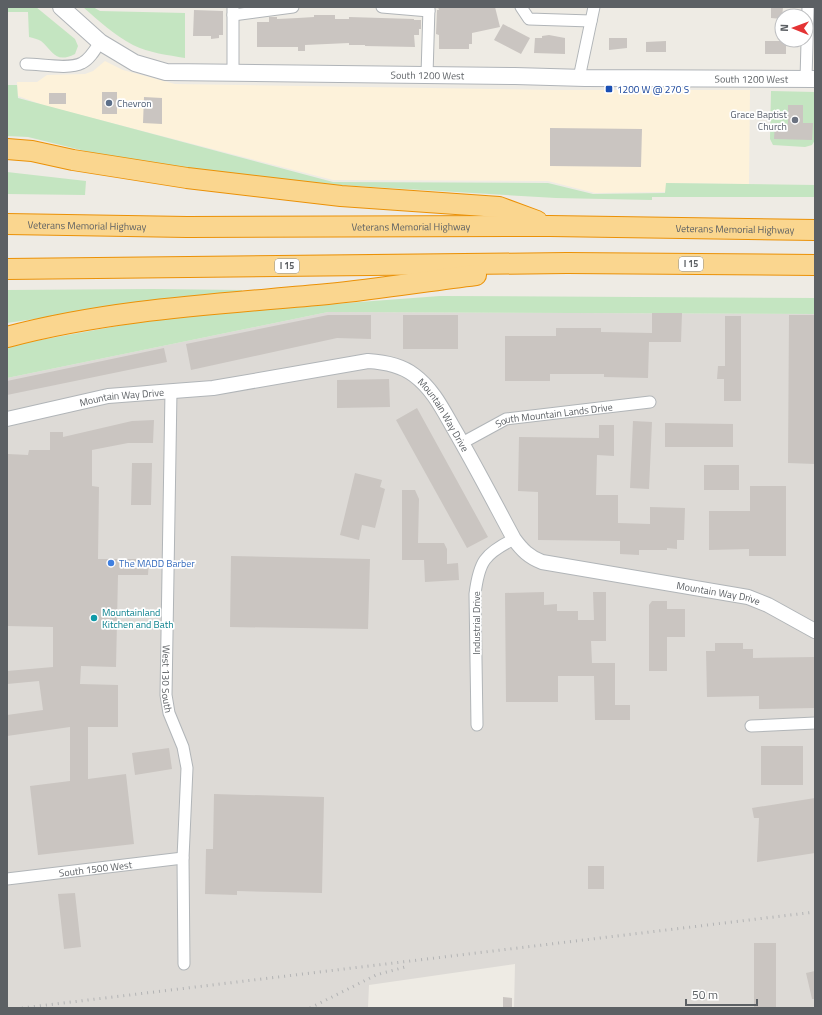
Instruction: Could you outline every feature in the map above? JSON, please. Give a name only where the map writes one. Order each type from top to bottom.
[{"type":"highway","points":[[7,149],[187,178],[342,196],[500,207],[550,226]]},
{"type":"highway","points":[[7,156],[32,152]]},
{"type":"highway","name":"Veterans Memorial Highway","points":[[7,224],[187,227],[550,226],[815,230]]},
{"type":"highway","points":[[7,337],[31,331],[152,310],[330,294],[567,263]]},
{"type":"highway","name":"I 15","points":[[7,269],[567,263],[815,265]]},
{"type":"highway","points":[[7,330],[31,331]]},
{"type":"main road","name":"South 1200 West","points":[[61,7],[100,42],[135,63],[166,72],[579,78],[810,79]]},
{"type":"street","points":[[233,73],[233,11],[293,7]]},
{"type":"street","points":[[382,7],[429,9],[427,75]]},
{"type":"street","points":[[521,7],[529,19],[591,20]]},
{"type":"street","points":[[579,78],[594,7]]},
{"type":"street","points":[[808,7],[810,79]]},
{"type":"street","points":[[26,64],[68,66],[81,63],[91,56],[100,42]]},
{"type":"street","name":"Mountain Way Drive","points":[[7,419],[130,393],[212,388],[348,363],[368,361],[380,362],[404,368],[424,384],[436,399],[462,443],[514,539],[523,552],[542,562],[748,597],[768,605],[815,631]]},
{"type":"street","name":"West 130 South","points":[[171,391],[166,695],[169,713],[183,747],[187,768],[183,858],[184,964]]},
{"type":"street","name":"South Mountain Lands Drive","points":[[462,443],[506,420],[650,402]]},
{"type":"street","name":"Industrial Drive","points":[[476,725],[475,594],[478,576],[481,565],[486,557],[496,548],[514,539]]},
{"type":"street","points":[[751,726],[815,723]]},
{"type":"street","name":"South 1500 West","points":[[7,879],[183,858]]},
{"type":"shaded area","points":[[105,61],[123,70],[175,84],[549,90],[750,90],[749,184],[666,183],[666,192],[595,193],[548,181],[333,180],[46,106],[18,96],[17,82],[37,82],[47,75],[85,74],[93,71]]},
{"type":"shaded area","points":[[328,312],[815,314],[815,1008],[514,1008],[515,964],[369,985],[368,1008],[7,1008],[7,378]]},
{"type":"green space","points":[[7,7],[36,7],[75,39],[78,46],[75,54],[63,58],[55,55],[41,41],[29,37],[28,12],[7,12]]},
{"type":"green space","points":[[83,7],[93,7],[100,11],[185,13],[185,58],[152,52],[133,45],[101,23]]},
{"type":"green space","points":[[7,85],[17,85],[18,98],[333,182],[548,183],[593,194],[665,193],[666,183],[815,185],[815,197],[652,197],[652,200],[556,198],[288,182],[154,164],[93,153],[28,137],[7,136]]},
{"type":"green space","points":[[771,91],[815,92],[815,140],[812,145],[805,147],[773,145],[770,139]]},
{"type":"green space","points":[[7,172],[86,181],[85,195],[7,194]]},
{"type":"green space","points":[[7,290],[242,290],[242,294],[167,300],[7,323]]},
{"type":"green space","points":[[440,296],[815,298],[815,314],[328,312],[7,378],[7,346],[156,319]]},
{"type":"building","points":[[438,7],[495,7],[500,27],[472,33],[472,44],[469,44],[469,49],[439,49],[439,35],[436,34],[437,10],[439,10]]},
{"type":"building","points":[[771,7],[783,7],[774,8],[774,18],[771,18]]},
{"type":"building","points":[[194,10],[223,11],[223,35],[219,35],[219,38],[211,39],[211,36],[193,36]]},
{"type":"building","points":[[314,15],[335,15],[335,19],[349,19],[349,17],[414,19],[421,20],[421,29],[419,29],[419,35],[414,35],[415,47],[365,46],[349,45],[349,43],[305,45],[305,51],[298,51],[298,47],[257,47],[257,22],[269,22],[269,17],[277,17],[277,19],[314,17]]},
{"type":"building","points":[[503,24],[530,38],[521,54],[494,40]]},
{"type":"building","points":[[549,35],[565,38],[565,54],[534,53],[535,38],[542,38],[542,36]]},
{"type":"building","points":[[609,38],[627,38],[627,48],[609,50]]},
{"type":"building","points":[[666,41],[666,52],[646,52],[646,42]]},
{"type":"building","points":[[765,41],[774,41],[774,48],[786,48],[786,54],[765,54]]},
{"type":"building","name":"Chevron","points":[[102,92],[117,92],[117,114],[102,114]]},
{"type":"building","points":[[49,93],[66,93],[66,104],[49,104]]},
{"type":"building","points":[[144,97],[162,98],[162,124],[143,123]]},
{"type":"building","name":"Grace Baptist Church","points":[[788,105],[803,105],[803,123],[813,123],[812,140],[774,139],[775,123],[788,124]]},
{"type":"building","points":[[550,128],[642,129],[641,167],[550,166]]},
{"type":"building","points":[[652,313],[682,313],[681,342],[649,342],[648,378],[604,377],[604,374],[550,374],[550,381],[505,381],[505,336],[556,336],[556,328],[601,328],[601,332],[652,333]]},
{"type":"building","points":[[328,315],[371,315],[371,339],[337,338],[191,370],[186,344]]},
{"type":"building","points":[[403,315],[458,315],[458,349],[403,349]]},
{"type":"building","points":[[789,315],[815,315],[815,464],[788,463]]},
{"type":"building","points":[[725,316],[741,316],[741,401],[724,401],[724,379],[717,379],[718,366],[725,366]]},
{"type":"building","points":[[164,348],[167,362],[7,395],[7,381]]},
{"type":"building","points":[[389,379],[390,407],[337,408],[337,380]]},
{"type":"building","points":[[417,408],[488,537],[467,548],[396,420]]},
{"type":"building","points":[[154,420],[153,443],[128,443],[92,450],[92,486],[99,487],[98,559],[149,559],[148,575],[118,575],[116,667],[81,666],[80,684],[118,685],[118,727],[88,727],[88,779],[126,774],[134,844],[38,855],[30,786],[70,781],[70,727],[7,736],[7,715],[43,710],[39,681],[7,684],[7,671],[53,667],[53,627],[7,626],[8,454],[28,455],[29,450],[50,450],[50,432],[63,432],[63,437],[132,421]]},
{"type":"building","points":[[633,421],[652,422],[649,489],[630,488]]},
{"type":"building","points":[[665,423],[733,424],[733,447],[665,447]]},
{"type":"building","points":[[599,425],[614,425],[614,456],[597,455],[596,495],[618,495],[618,523],[650,524],[650,507],[685,508],[684,540],[677,540],[677,549],[667,548],[667,550],[639,550],[639,555],[620,554],[620,541],[538,540],[538,492],[518,491],[519,437],[599,438]]},
{"type":"building","points":[[132,463],[152,463],[151,505],[131,505]]},
{"type":"building","points":[[704,465],[739,465],[739,490],[704,490]]},
{"type":"building","points":[[355,473],[382,480],[380,487],[385,489],[375,528],[362,525],[359,540],[340,535]]},
{"type":"building","points":[[750,486],[786,486],[786,556],[749,556],[749,549],[709,550],[709,511],[750,511]]},
{"type":"building","points":[[402,490],[415,490],[419,499],[418,543],[444,543],[447,549],[447,564],[458,563],[459,580],[425,582],[424,560],[402,560]]},
{"type":"building","points":[[231,556],[370,559],[368,629],[230,627]]},
{"type":"building","points":[[544,592],[544,605],[557,604],[557,611],[578,611],[578,620],[594,620],[593,592],[606,592],[606,641],[591,641],[592,663],[615,663],[615,705],[630,705],[630,720],[595,720],[594,676],[558,676],[558,702],[506,702],[505,593]]},
{"type":"building","points":[[652,601],[667,601],[667,609],[685,609],[685,637],[667,637],[667,671],[649,671],[649,605]]},
{"type":"building","points":[[715,643],[743,643],[743,649],[753,649],[753,658],[815,657],[815,708],[759,709],[759,696],[707,697],[706,651],[715,651]]},
{"type":"building","points":[[761,746],[803,746],[803,785],[761,785]]},
{"type":"building","points":[[169,748],[172,769],[135,775],[132,753]]},
{"type":"building","points":[[214,794],[324,797],[322,893],[237,891],[237,895],[205,894],[206,849],[213,849]]},
{"type":"building","points":[[815,798],[815,853],[757,862],[759,818],[754,818],[752,808]]},
{"type":"building","points":[[588,866],[604,866],[604,889],[588,889]]},
{"type":"building","points":[[75,893],[81,947],[64,949],[58,894]]},
{"type":"building","points":[[754,943],[776,943],[776,1008],[754,1008]]},
{"type":"building","points":[[815,971],[815,999],[812,999],[806,973]]},
{"type":"building","points":[[503,997],[512,998],[512,1008],[503,1008]]},
{"type":"railway","points":[[22,1008],[815,912]]},
{"type":"railway","points":[[310,1008],[376,975],[405,967]]},
{"type":"place","name":"1200 W @ 270 S","points":[[609,89]]},
{"type":"place","name":"Chevron","points":[[109,103]]},
{"type":"place","name":"Grace Baptist Church","points":[[795,120]]},
{"type":"place","name":"The MADD Barber","points":[[111,563]]},
{"type":"place","name":"Mountainland Kitchen and Bath","points":[[94,618]]}]
